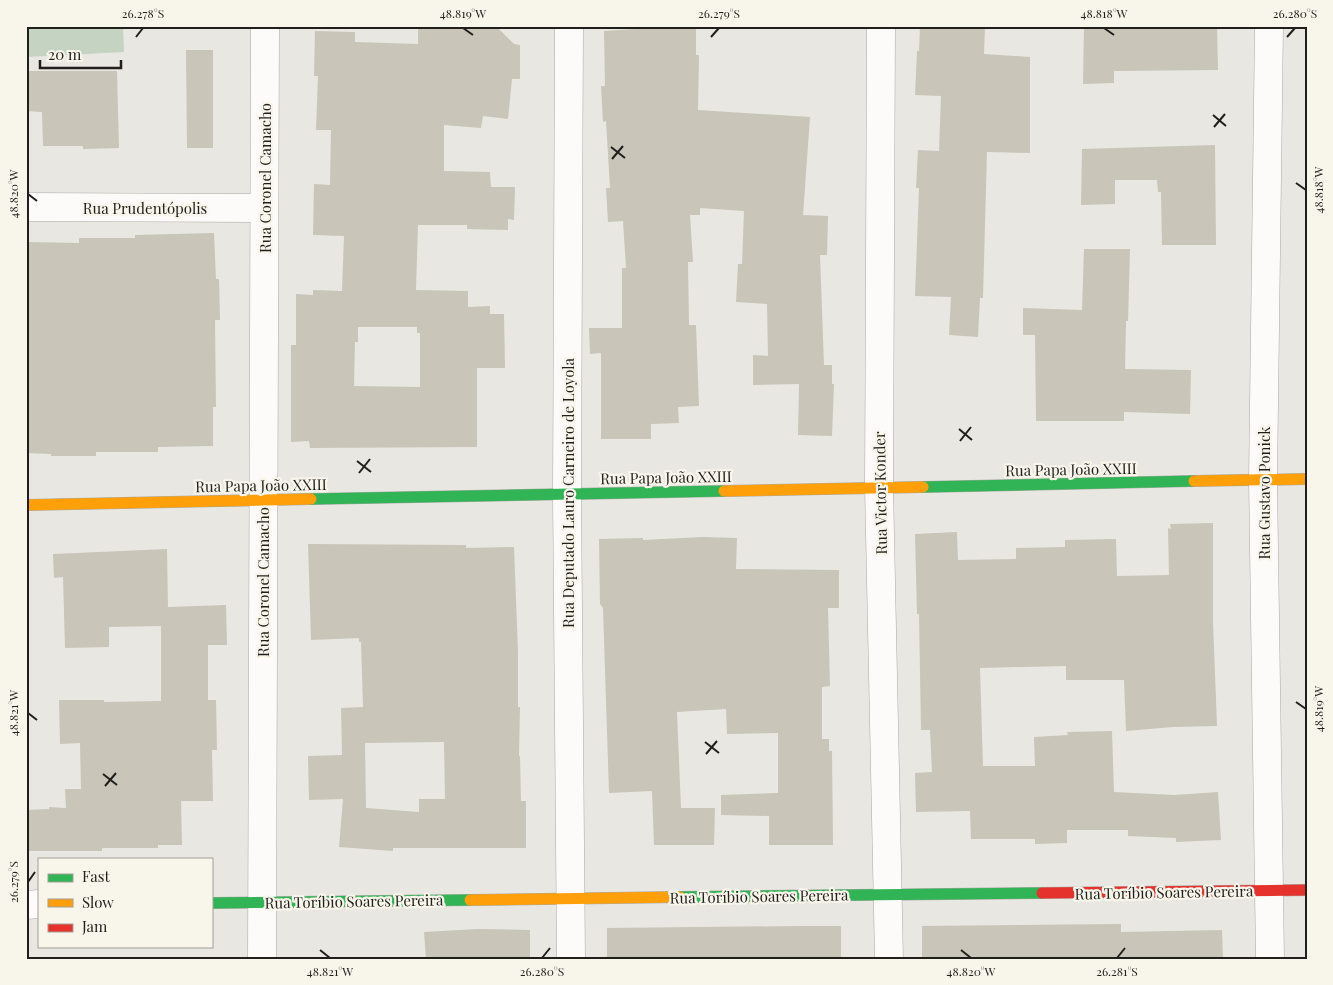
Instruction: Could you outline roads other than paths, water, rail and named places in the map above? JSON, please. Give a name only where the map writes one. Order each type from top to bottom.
[{"type":"main road","name":"Rua Papa João XXIII","points":[[26,505],[1307,479]]},
{"type":"main road","name":"Rua Toríbio Soares Pereira","points":[[212,902],[1307,890]]},
{"type":"street","name":"Rua Coronel Camacho","points":[[262,959],[265,26]]},
{"type":"street","name":"Rua Deputado Lauro Carneiro de Loyola","points":[[569,26],[567,494],[571,959]]},
{"type":"street","name":"Rua Victor Konder","points":[[881,26],[879,487],[888,959]]},
{"type":"street","name":"Rua Gustavo Ponick","points":[[1269,26],[1263,480],[1270,959]]},
{"type":"street","name":"Rua Prudentópolis","points":[[26,207],[264,208]]}]
